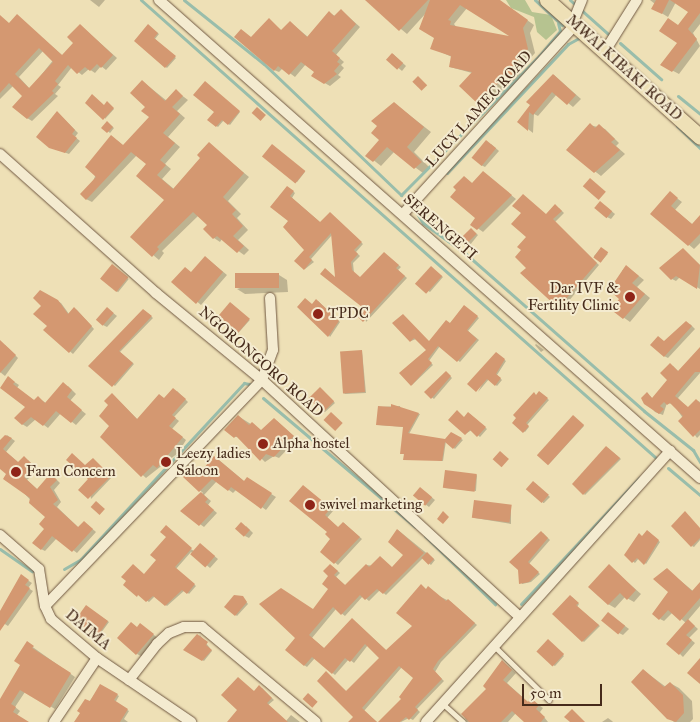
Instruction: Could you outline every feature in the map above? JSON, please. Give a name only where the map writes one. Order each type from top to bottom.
[{"type":"main road","name":"MWAI KIBAKI ROAD","points":[[548,0],[576,19],[605,51],[700,137]]},
{"type":"street","name":"SERENGETI","points":[[160,0],[700,478]]},
{"type":"street","points":[[576,19],[582,0]]},
{"type":"street","points":[[605,51],[637,0]]},
{"type":"street","name":"LUCY LAMEC ROAD","points":[[403,214],[576,19]]},
{"type":"street","name":"NGORONGORO ROAD","points":[[0,154],[156,293],[262,380],[520,617]]},
{"type":"street","points":[[45,606],[262,380],[273,350],[270,298]]},
{"type":"street","points":[[426,722],[670,451]]},
{"type":"street","name":"DAIMA","points":[[0,535],[39,569],[45,606],[51,619],[97,658],[191,722]]},
{"type":"street","points":[[129,680],[157,644],[169,633],[184,627],[202,627],[316,722]]},
{"type":"street","points":[[54,722],[97,658]]},
{"type":"lane","points":[[494,646],[549,700]]},
{"type":"lane","points":[[442,703],[463,722]]},
{"type":"green space","points":[[506,0],[525,0],[532,12],[551,15],[557,30],[546,40],[537,32],[534,17],[511,8]]},
{"type":"building","points":[[365,0],[428,0],[399,31]]},
{"type":"building","points":[[430,0],[500,0],[528,20],[523,28],[528,49],[512,67],[518,72],[505,87],[499,82],[479,105],[459,86],[472,72],[449,67],[451,56],[430,49],[434,38],[419,29]],"holes":[[[460,5],[509,36],[450,25],[451,21],[448,20]]]},
{"type":"building","points":[[656,0],[669,0],[662,14],[651,9]]},
{"type":"building","points":[[670,0],[700,0],[700,13],[688,29],[697,39],[672,72],[660,65],[677,43],[659,31],[668,18],[678,25],[688,12]]},
{"type":"building","points":[[341,9],[356,24],[332,51],[340,58],[337,62],[340,64],[334,71],[337,74],[324,84],[311,76],[314,72],[301,62],[289,75],[278,66],[274,71],[234,37],[241,29],[251,37],[269,18],[281,30],[290,21],[307,37],[329,11],[334,16]]},
{"type":"building","points":[[17,14],[62,55],[73,43],[67,37],[80,24],[113,55],[101,68],[97,64],[90,71],[85,67],[77,74],[68,65],[55,81],[58,84],[52,91],[54,93],[27,119],[12,107],[22,96],[9,83],[0,93],[0,15],[9,23]],"holes":[[[39,48],[53,62],[29,88],[15,74]]]},
{"type":"building","points":[[148,24],[158,33],[154,38],[176,56],[165,68],[134,41]]},
{"type":"building","points":[[392,53],[403,63],[397,70],[386,60]]},
{"type":"building","points":[[553,74],[576,95],[567,105],[552,92],[533,115],[529,112],[528,131],[517,122],[530,105],[526,102]]},
{"type":"building","points":[[418,76],[427,85],[422,91],[412,82]]},
{"type":"building","points":[[142,80],[165,101],[176,89],[183,96],[172,107],[180,114],[163,133],[175,143],[160,160],[166,165],[157,175],[173,189],[200,158],[197,155],[209,142],[244,173],[223,197],[236,210],[232,214],[243,226],[233,236],[244,246],[237,253],[217,236],[213,239],[203,229],[207,225],[193,212],[157,247],[159,249],[152,257],[130,237],[164,200],[136,176],[146,164],[131,152],[86,200],[80,194],[96,177],[85,167],[111,135],[123,145],[149,117],[141,111],[145,107],[130,93]]},
{"type":"building","points":[[205,81],[240,111],[228,125],[222,120],[216,127],[207,120],[214,112],[193,95]]},
{"type":"building","points":[[92,94],[104,105],[107,101],[114,108],[103,120],[85,103]]},
{"type":"building","points":[[394,102],[424,127],[407,147],[422,162],[414,169],[387,147],[373,162],[365,156],[379,140],[371,133],[377,126],[371,121]]},
{"type":"building","points":[[257,107],[266,115],[261,121],[252,113]]},
{"type":"building","points":[[57,111],[75,130],[72,134],[77,138],[65,153],[49,148],[36,137]]},
{"type":"building","points":[[107,121],[113,127],[107,133],[101,128]]},
{"type":"building","points":[[590,123],[595,128],[599,124],[615,139],[611,142],[620,150],[594,173],[566,150]]},
{"type":"building","points":[[486,140],[496,148],[482,166],[472,158]]},
{"type":"building","points":[[272,144],[305,171],[295,183],[262,156]]},
{"type":"building","points":[[483,171],[512,195],[477,230],[470,225],[475,218],[450,197],[456,190],[453,187],[464,176],[472,183]]},
{"type":"building","points":[[590,178],[606,192],[599,200],[583,186]]},
{"type":"building","points":[[287,186],[294,191],[290,196],[320,222],[330,212],[362,242],[354,250],[358,254],[351,262],[352,270],[360,277],[384,252],[399,265],[396,268],[405,276],[363,322],[357,316],[362,307],[320,274],[325,268],[335,277],[331,233],[309,257],[312,260],[304,270],[294,261],[304,250],[283,227],[288,221],[270,207]]},
{"type":"building","points":[[670,191],[678,198],[671,206],[692,224],[700,215],[700,234],[688,246],[650,214]]},
{"type":"building","points":[[523,194],[546,214],[555,204],[562,211],[553,219],[597,263],[558,308],[520,273],[526,268],[515,257],[521,250],[517,247],[526,237],[511,224],[521,213],[512,206]]},
{"type":"building","points":[[600,201],[612,211],[606,218],[594,208]]},
{"type":"building","points":[[471,228],[477,234],[466,244],[460,239]]},
{"type":"building","points":[[601,247],[608,252],[601,263],[593,258]]},
{"type":"building","points":[[683,248],[700,265],[697,289],[676,276],[671,280],[659,268]]},
{"type":"building","points":[[205,256],[223,272],[196,304],[171,282],[185,267],[191,272]]},
{"type":"building","points":[[112,264],[128,277],[116,292],[100,279]]},
{"type":"building","name":"Dar IVF & Fertility Clinic","points":[[626,265],[639,276],[632,283],[645,294],[623,319],[614,312],[617,309],[614,306],[619,299],[609,290]]},
{"type":"building","points":[[431,266],[442,276],[426,294],[415,284]]},
{"type":"building","points":[[235,273],[279,273],[279,288],[235,288]]},
{"type":"building","points":[[40,290],[58,300],[68,314],[74,307],[92,326],[69,353],[43,330],[47,326],[33,314],[41,306],[33,298]]},
{"type":"building","name":"TPDC","points":[[305,298],[312,304],[316,299],[339,321],[328,337],[297,307]]},
{"type":"building","points":[[230,302],[250,319],[238,333],[218,316]]},
{"type":"building","points":[[464,305],[478,316],[467,330],[477,339],[457,362],[438,346],[428,359],[432,363],[411,386],[399,373],[426,350],[414,338],[410,342],[392,323],[403,314],[429,341],[446,320],[450,323]]},
{"type":"building","points":[[107,307],[114,313],[103,326],[96,320]]},
{"type":"building","points":[[143,309],[152,316],[119,351],[133,363],[112,387],[88,366]]},
{"type":"building","points":[[686,321],[692,326],[664,357],[650,345],[658,336],[664,341]]},
{"type":"building","points":[[0,340],[16,355],[0,373]]},
{"type":"building","points":[[700,347],[700,372],[695,372],[675,396],[688,407],[696,399],[700,403],[700,430],[693,437],[678,421],[683,416],[670,403],[667,405],[664,402],[660,406],[664,409],[659,414],[644,404],[641,398],[647,392],[652,398],[667,380],[660,373],[670,363],[678,371]]},
{"type":"building","points":[[362,350],[365,392],[343,393],[340,352]]},
{"type":"building","points":[[496,352],[505,359],[496,374],[501,378],[495,386],[487,379],[476,392],[467,384]]},
{"type":"building","points":[[446,371],[451,376],[431,399],[424,392]]},
{"type":"building","points":[[8,376],[15,382],[13,384],[34,400],[38,396],[45,403],[63,382],[72,390],[67,397],[82,410],[71,423],[56,411],[43,426],[31,417],[22,425],[14,418],[25,407],[0,388]]},
{"type":"building","points":[[320,387],[334,401],[323,412],[309,398]]},
{"type":"building","points":[[173,388],[186,399],[172,415],[176,418],[169,426],[183,437],[157,468],[153,465],[141,477],[100,437],[109,426],[99,416],[108,405],[104,401],[112,393],[137,419],[159,394],[164,398]]},
{"type":"building","points":[[539,391],[548,398],[526,423],[529,426],[523,433],[512,423],[516,418],[513,415],[534,392],[536,395]]},
{"type":"building","points":[[391,404],[419,413],[408,433],[445,439],[451,432],[462,438],[453,449],[445,442],[442,461],[403,460],[404,454],[400,454],[403,427],[376,425],[378,406],[391,407]]},
{"type":"building","points":[[457,410],[464,417],[468,412],[486,427],[477,437],[470,430],[465,435],[448,420]]},
{"type":"building","points":[[331,412],[343,423],[335,431],[323,420]]},
{"type":"building","points":[[238,415],[249,425],[252,422],[261,430],[274,418],[294,436],[274,457],[266,454],[260,461],[236,436],[234,438],[224,430]]},
{"type":"building","points":[[573,415],[584,425],[548,465],[537,455]]},
{"type":"building","points":[[5,435],[12,438],[3,449],[18,462],[24,456],[31,463],[28,466],[31,469],[24,477],[37,489],[50,474],[57,480],[50,487],[58,500],[53,504],[78,527],[84,521],[93,529],[72,552],[52,536],[41,550],[32,543],[44,529],[39,524],[45,517],[29,503],[30,498],[3,479],[6,474],[0,469],[0,440]]},
{"type":"building","points":[[606,446],[620,458],[583,495],[572,484]]},
{"type":"building","points":[[500,451],[509,459],[502,467],[493,459]]},
{"type":"building","points":[[72,453],[85,465],[93,458],[111,476],[88,499],[78,490],[88,479],[66,460]]},
{"type":"building","points":[[214,456],[244,481],[247,477],[272,493],[261,509],[231,487],[228,491],[212,479],[199,492],[183,477],[191,469],[198,475]]},
{"type":"building","points":[[445,470],[477,474],[475,492],[443,488]]},
{"type":"building","points":[[533,481],[549,495],[542,503],[526,489]]},
{"type":"building","points":[[303,485],[331,508],[325,515],[338,527],[343,522],[360,537],[334,564],[320,552],[330,539],[325,534],[327,532],[289,501]]},
{"type":"building","points":[[420,487],[432,497],[425,506],[413,495]]},
{"type":"building","points":[[201,492],[208,499],[205,502],[214,510],[199,526],[180,511]]},
{"type":"building","points":[[474,500],[512,505],[510,522],[472,518]]},
{"type":"building","points":[[96,501],[105,509],[100,515],[91,507]]},
{"type":"building","points":[[443,511],[449,517],[443,524],[437,519]]},
{"type":"building","points":[[685,511],[700,528],[700,538],[691,547],[671,526]]},
{"type":"building","points":[[241,522],[250,530],[244,537],[235,529]]},
{"type":"building","points":[[166,525],[192,548],[175,567],[195,584],[187,594],[182,590],[165,606],[153,596],[146,602],[138,595],[137,597],[123,585],[126,581],[121,577],[133,564],[144,574],[156,560],[150,555],[166,537],[160,532]]},
{"type":"building","points":[[397,529],[424,553],[383,594],[377,589],[365,600],[360,595],[341,615],[333,607],[309,635],[324,648],[352,618],[386,650],[412,626],[396,613],[421,584],[426,589],[428,586],[446,601],[448,599],[475,623],[438,661],[433,669],[442,679],[415,707],[418,710],[409,720],[406,717],[400,722],[378,722],[401,699],[399,697],[413,678],[399,666],[362,708],[377,722],[348,722],[353,717],[317,681],[326,671],[346,691],[379,658],[365,644],[350,662],[345,658],[332,674],[312,657],[304,666],[285,650],[295,638],[259,604],[281,588],[313,609],[328,589],[322,584],[328,576],[323,571],[330,564],[338,571],[334,575],[345,585],[366,564],[369,567],[380,556],[392,567],[403,555],[388,542]]},
{"type":"building","points":[[647,530],[659,540],[644,565],[637,558],[632,563],[624,555],[639,533],[642,536]]},
{"type":"building","points":[[541,531],[548,538],[528,562],[539,572],[529,582],[519,584],[518,570],[509,562]]},
{"type":"building","points":[[200,543],[215,556],[205,567],[190,554]]},
{"type":"building","points":[[427,552],[434,559],[428,565],[421,558]]},
{"type":"building","points":[[609,564],[636,590],[627,600],[620,593],[608,605],[588,587]]},
{"type":"building","points":[[667,568],[692,591],[700,582],[700,598],[680,621],[668,610],[659,620],[652,614],[668,592],[653,579]]},
{"type":"building","points":[[21,574],[29,580],[25,585],[30,588],[0,631],[0,611]]},
{"type":"building","points":[[234,595],[243,596],[247,602],[235,616],[224,607]]},
{"type":"building","points":[[570,595],[579,603],[576,605],[599,625],[582,642],[552,614]]},
{"type":"building","points":[[86,605],[108,621],[99,634],[96,631],[93,636],[76,619]]},
{"type":"building","points":[[608,612],[625,626],[618,634],[601,621]]},
{"type":"building","points":[[688,619],[695,626],[686,635],[692,640],[679,655],[666,644]]},
{"type":"building","points":[[131,622],[137,627],[140,623],[154,634],[136,655],[117,638]]},
{"type":"building","points":[[197,634],[208,642],[206,645],[212,650],[202,661],[183,650]]},
{"type":"building","points":[[548,639],[564,654],[552,666],[536,651]]},
{"type":"building","points":[[27,641],[34,646],[32,648],[71,673],[50,708],[20,690],[11,704],[16,707],[13,712],[29,722],[0,722],[0,699],[20,665],[14,661]]},
{"type":"building","points":[[700,658],[700,684],[687,673]]},
{"type":"building","points":[[502,660],[512,670],[503,680],[528,702],[531,698],[539,705],[536,709],[545,717],[541,722],[524,722],[512,711],[501,722],[469,722],[461,714],[486,689],[483,686]]},
{"type":"building","points":[[643,669],[664,687],[670,682],[683,695],[684,713],[676,722],[667,719],[631,682]]},
{"type":"building","points":[[238,677],[254,691],[259,685],[272,698],[267,703],[288,722],[227,722],[237,710],[221,695]]},
{"type":"building","points":[[100,684],[118,694],[114,700],[128,709],[120,722],[74,722],[80,713],[77,711],[85,699],[90,701]]},
{"type":"building","points":[[308,693],[318,702],[312,708],[303,699]]},
{"type":"building","points":[[572,709],[585,722],[570,722],[564,717]]},
{"type":"waterway","points":[[141,0],[657,459]]},
{"type":"waterway","points":[[184,0],[264,64],[401,195],[539,56],[560,31],[558,23]]},
{"type":"waterway","points":[[535,0],[562,25]]},
{"type":"waterway","points":[[570,0],[608,34]]},
{"type":"waterway","points":[[447,173],[568,44],[579,38]]},
{"type":"waterway","points":[[620,43],[661,79]]},
{"type":"waterway","points":[[678,96],[700,114]]},
{"type":"waterway","points":[[677,126],[700,148]]},
{"type":"waterway","points":[[413,207],[423,223],[466,254],[644,411],[693,450],[700,462]]},
{"type":"waterway","points":[[64,569],[81,559],[244,383],[254,385]]},
{"type":"waterway","points":[[263,398],[415,527]]},
{"type":"waterway","points":[[668,468],[700,495]]},
{"type":"waterway","points":[[521,604],[639,478]]},
{"type":"waterway","points":[[425,536],[495,604]]},
{"type":"waterway","points":[[0,549],[32,571]]},
{"type":"place","name":"Dar IVF & Fertility Clinic","points":[[630,297]]},
{"type":"place","name":"TPDC","points":[[318,314]]},
{"type":"place","name":"Alpha hostel","points":[[263,444]]},
{"type":"place","name":"Leezy ladies Saloon","points":[[166,462]]},
{"type":"place","name":"Farm Concern","points":[[16,472]]},
{"type":"place","name":"swivel marketing","points":[[310,505]]}]
